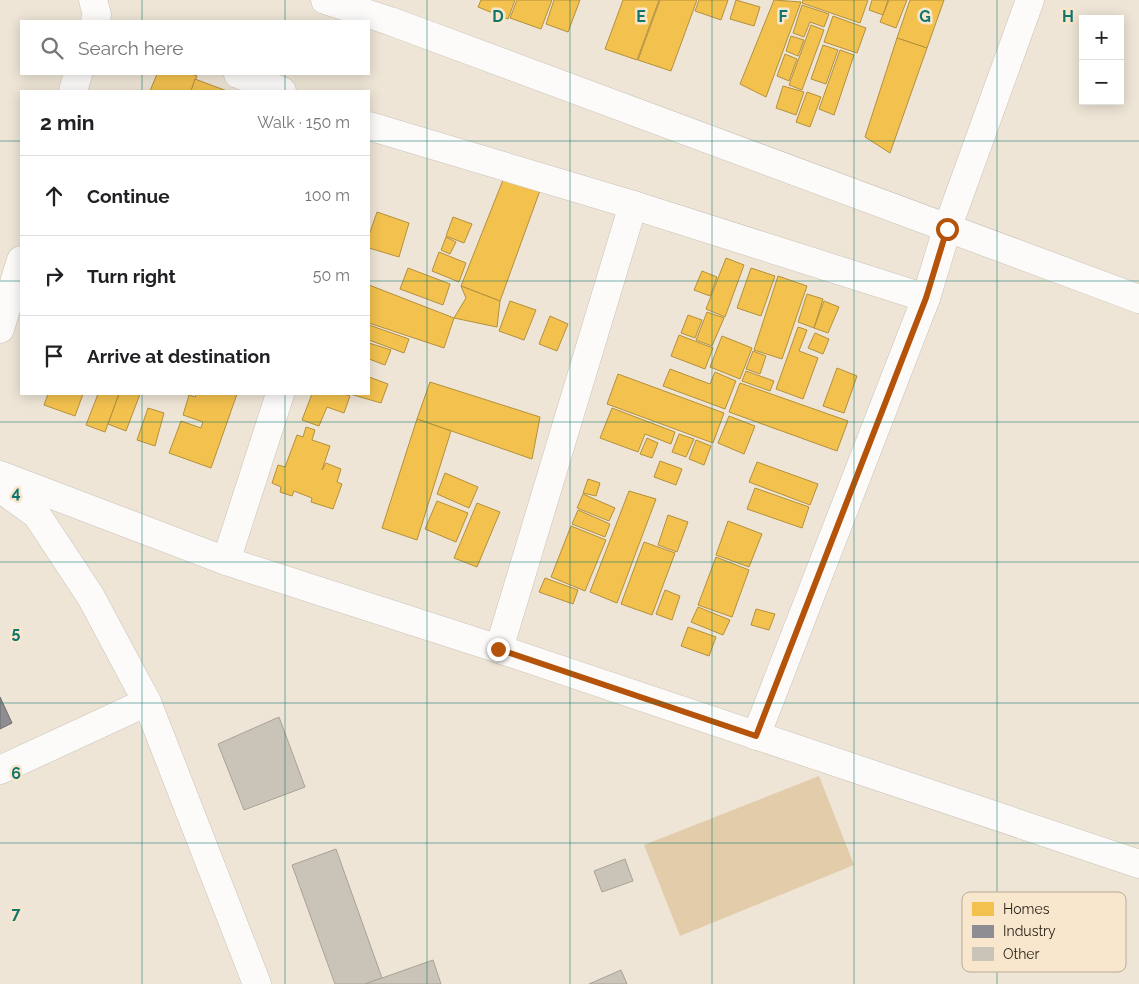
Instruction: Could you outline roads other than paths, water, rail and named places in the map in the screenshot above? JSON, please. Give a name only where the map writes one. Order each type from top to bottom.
[{"type":"street","points":[[325,0],[393,10],[947,229],[1139,299]]},
{"type":"street","points":[[756,736],[926,298],[947,229],[1030,0]]},
{"type":"street","points":[[73,90],[78,75]]},
{"type":"street","points":[[241,75],[279,90]]},
{"type":"street","points":[[370,126],[633,205],[926,298]]},
{"type":"street","points":[[498,649],[633,205]]},
{"type":"street","points":[[0,329],[20,263]]},
{"type":"street","points":[[226,561],[280,395]]},
{"type":"street","points":[[0,475],[226,561],[498,649],[1139,864]]},
{"type":"street","points":[[0,488],[37,515],[91,597],[147,702],[257,984]]},
{"type":"street","points":[[0,770],[147,702]]}]
